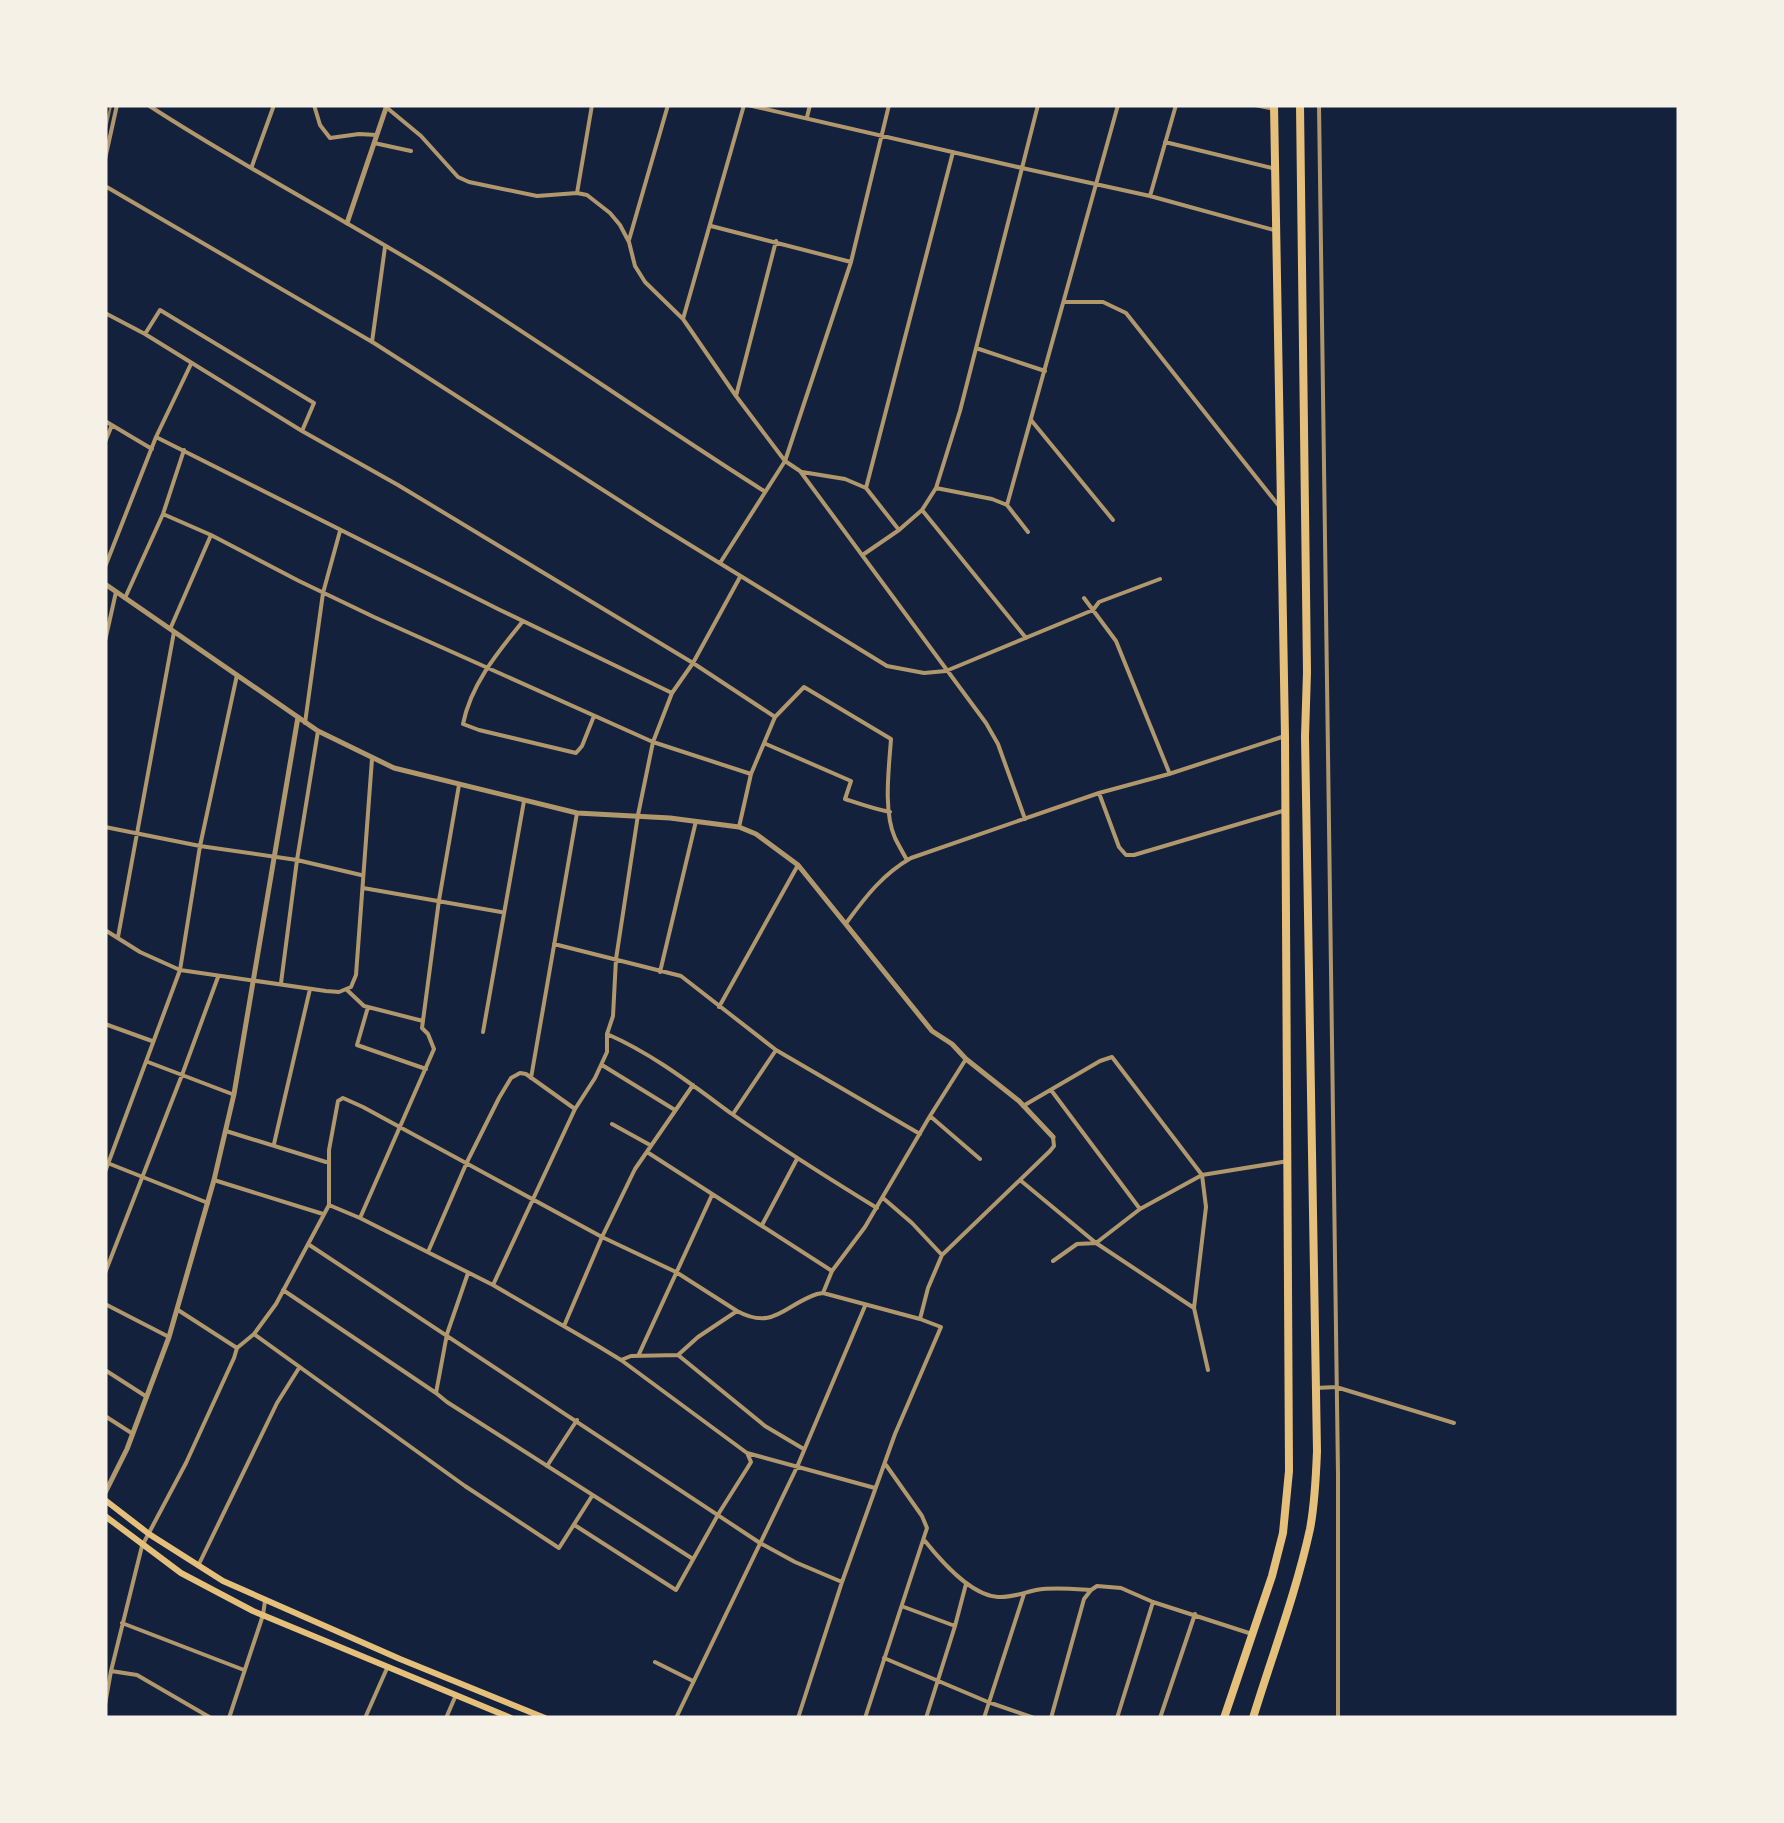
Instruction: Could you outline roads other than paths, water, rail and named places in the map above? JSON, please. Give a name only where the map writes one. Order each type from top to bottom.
[{"type":"highway","points":[[1252,1718],[1310,1529],[1317,1470],[1304,736],[1307,672],[1300,105]]},
{"type":"highway","points":[[1224,1718],[1284,1533],[1287,1507],[1286,810],[1274,107]]},
{"type":"main road","points":[[105,1497],[149,1534],[198,1566],[265,1600],[545,1718]]},
{"type":"main road","points":[[105,1516],[182,1573],[263,1615],[511,1718]]},
{"type":"street","points":[[105,160],[117,105]]},
{"type":"street","points":[[148,105],[440,279],[764,492]]},
{"type":"street","points":[[252,168],[274,105]]},
{"type":"street","points":[[314,105],[320,125],[330,138],[376,135]]},
{"type":"street","points":[[576,193],[592,105]]},
{"type":"street","points":[[629,242],[668,105]]},
{"type":"street","points":[[683,319],[746,105],[1150,196],[1276,231]]},
{"type":"street","points":[[807,117],[810,105]]},
{"type":"street","points":[[720,563],[785,460],[852,262],[890,105]]},
{"type":"street","points":[[864,554],[922,510],[936,488],[1038,105]]},
{"type":"street","points":[[1007,505],[1118,105]]},
{"type":"street","points":[[1150,196],[1176,105]]},
{"type":"street","points":[[1255,105],[1274,107]]},
{"type":"street","points":[[1318,105],[1338,1718]]},
{"type":"street","points":[[347,223],[387,106],[458,176],[469,182],[537,196],[586,195],[610,213],[629,242],[635,266],[645,282],[683,319],[736,396],[864,554],[986,723],[998,744],[1025,819]]},
{"type":"street","points":[[1165,142],[1276,169]]},
{"type":"street","points":[[374,144],[411,152]]},
{"type":"street","points":[[866,488],[953,152]]},
{"type":"street","points":[[105,186],[372,342],[740,578],[887,666],[910,672],[946,671],[1160,579]]},
{"type":"street","points":[[710,226],[852,262]]},
{"type":"street","points":[[736,396],[776,241]]},
{"type":"street","points":[[372,342],[386,247]]},
{"type":"street","points":[[1065,302],[1102,302],[1126,314],[1282,510]]},
{"type":"street","points":[[145,334],[160,310],[314,403],[302,431]]},
{"type":"street","points":[[105,313],[693,663],[775,717]]},
{"type":"street","points":[[976,348],[1045,370]]},
{"type":"street","points":[[105,566],[156,436],[191,364]]},
{"type":"street","points":[[1031,420],[1113,520]]},
{"type":"street","points":[[105,421],[152,450]]},
{"type":"street","points":[[105,442],[112,425]]},
{"type":"street","points":[[156,436],[672,693]]},
{"type":"street","points":[[125,598],[163,514],[184,450]]},
{"type":"street","points":[[800,471],[845,479],[866,488],[899,530]]},
{"type":"street","points":[[936,488],[1007,505],[1028,532]]},
{"type":"street","points":[[922,510],[1026,638]]},
{"type":"street","points":[[163,514],[323,593],[652,742],[751,774]]},
{"type":"street","points":[[305,722],[323,593],[340,529]]},
{"type":"street","points":[[117,938],[172,630],[210,535]]},
{"type":"street","points":[[493,1285],[575,1109],[607,1052],[607,1034],[614,1016],[616,959],[652,742],[672,693],[740,578]]},
{"type":"street","points":[[105,584],[318,731],[394,768],[577,814],[638,814],[739,826],[798,865],[932,1031],[1024,1106],[1053,1138],[1050,1151],[942,1255],[920,1319]]},
{"type":"street","points":[[105,640],[116,592]]},
{"type":"street","points":[[1084,598],[1116,641],[1170,774]]},
{"type":"street","points":[[522,621],[486,667],[463,724],[576,753],[594,716]]},
{"type":"street","points":[[105,1172],[180,970],[200,846],[236,676]]},
{"type":"street","points":[[739,826],[751,774],[775,717],[804,687],[891,738],[890,812],[894,836],[908,860]]},
{"type":"street","points":[[105,1497],[169,1337],[214,1180],[234,1094],[298,718]]},
{"type":"street","points":[[281,984],[296,860],[318,731]]},
{"type":"street","points":[[844,926],[870,891],[908,860],[1099,792],[1170,774],[1285,736]]},
{"type":"street","points":[[766,744],[851,781],[845,798],[890,812]]},
{"type":"street","points":[[105,930],[180,970],[310,989],[347,990],[356,975],[372,759]]},
{"type":"street","points":[[360,1218],[434,1049],[422,1028],[459,785]]},
{"type":"street","points":[[1099,792],[1118,848],[1126,855],[1286,810]]},
{"type":"street","points":[[483,1032],[524,800]]},
{"type":"street","points":[[531,1078],[577,814]]},
{"type":"street","points":[[660,972],[696,821]]},
{"type":"street","points":[[105,827],[276,856],[363,876]]},
{"type":"street","points":[[719,1007],[798,865]]},
{"type":"street","points":[[362,888],[503,912]]},
{"type":"street","points":[[554,944],[680,976],[776,1050],[920,1134]]},
{"type":"street","points":[[105,1273],[218,977]]},
{"type":"street","points":[[274,1144],[310,989]]},
{"type":"street","points":[[347,990],[368,1007],[423,1021]]},
{"type":"street","points":[[368,1007],[357,1044],[426,1069]]},
{"type":"street","points":[[105,1024],[154,1042]]},
{"type":"street","points":[[607,1034],[636,1046],[797,1159],[877,1208]]},
{"type":"street","points":[[733,1114],[776,1050]]},
{"type":"street","points":[[1024,1106],[1112,1057],[1202,1175],[1206,1207],[1194,1308],[1208,1370]]},
{"type":"street","points":[[823,1294],[832,1271],[877,1208],[966,1059]]},
{"type":"street","points":[[148,1062],[234,1094]]},
{"type":"street","points":[[602,1064],[675,1110]]},
{"type":"street","points":[[428,1252],[467,1162],[511,1078],[520,1073],[531,1078],[575,1109]]},
{"type":"street","points":[[564,1326],[602,1236],[646,1152],[693,1085]]},
{"type":"street","points":[[1051,1090],[1140,1209]]},
{"type":"street","points":[[105,1705],[142,1546],[186,1464],[236,1348],[268,1318],[328,1205],[336,1106],[343,1098],[676,1272],[748,1317],[768,1319],[805,1298],[823,1294],[941,1327],[895,1434],[798,1718]]},
{"type":"street","points":[[930,1116],[980,1159]]},
{"type":"street","points":[[612,1124],[650,1145]]},
{"type":"street","points":[[226,1131],[329,1162]]},
{"type":"street","points":[[646,1152],[832,1271]]},
{"type":"street","points":[[762,1226],[797,1159]]},
{"type":"street","points":[[1054,1261],[1077,1244],[1096,1243],[1140,1209],[1202,1175],[1288,1162]]},
{"type":"street","points":[[108,1163],[208,1202]]},
{"type":"street","points":[[214,1180],[323,1214]]},
{"type":"street","points":[[1020,1180],[1096,1243],[1194,1308]]},
{"type":"street","points":[[638,1355],[712,1195]]},
{"type":"street","points":[[883,1198],[942,1255]]},
{"type":"street","points":[[328,1205],[493,1285],[622,1360],[748,1453],[876,1488]]},
{"type":"street","points":[[308,1244],[760,1542],[842,1582]]},
{"type":"street","points":[[436,1393],[447,1334],[468,1273]]},
{"type":"street","points":[[282,1290],[446,1402],[693,1559]]},
{"type":"street","points":[[105,1304],[169,1337]]},
{"type":"street","points":[[676,1718],[797,1468],[865,1306]]},
{"type":"street","points":[[178,1310],[236,1348]]},
{"type":"street","points":[[678,1355],[737,1311]]},
{"type":"street","points":[[254,1334],[559,1548],[592,1496]]},
{"type":"street","points":[[622,1360],[638,1355],[678,1355],[765,1426],[803,1449]]},
{"type":"street","points":[[198,1566],[299,1368]]},
{"type":"street","points":[[105,1370],[147,1398]]},
{"type":"street","points":[[1316,1388],[1336,1387],[1454,1423]]},
{"type":"street","points":[[105,1416],[132,1434]]},
{"type":"street","points":[[546,1467],[578,1420]]},
{"type":"street","points":[[576,1526],[676,1590],[748,1468],[748,1453]]},
{"type":"street","points":[[865,1718],[927,1528],[885,1464]]},
{"type":"street","points":[[924,1541],[956,1575],[993,1597],[1060,1588],[1091,1590],[1105,1585],[1252,1634]]},
{"type":"street","points":[[926,1718],[966,1582]]},
{"type":"street","points":[[1050,1718],[1084,1599],[1091,1590]]},
{"type":"street","points":[[984,1718],[1024,1593]]},
{"type":"street","points":[[229,1718],[265,1600]]},
{"type":"street","points":[[1117,1718],[1153,1602]]},
{"type":"street","points":[[902,1606],[955,1626]]},
{"type":"street","points":[[1160,1718],[1194,1614]]},
{"type":"street","points":[[122,1623],[244,1670]]},
{"type":"street","points":[[884,1658],[1034,1718]]},
{"type":"street","points":[[655,1662],[694,1681]]},
{"type":"street","points":[[365,1718],[388,1666]]},
{"type":"street","points":[[111,1671],[137,1675],[211,1718]]},
{"type":"street","points":[[446,1718],[456,1695]]},
{"type":"railway","points":[[105,132],[111,105]]}]
